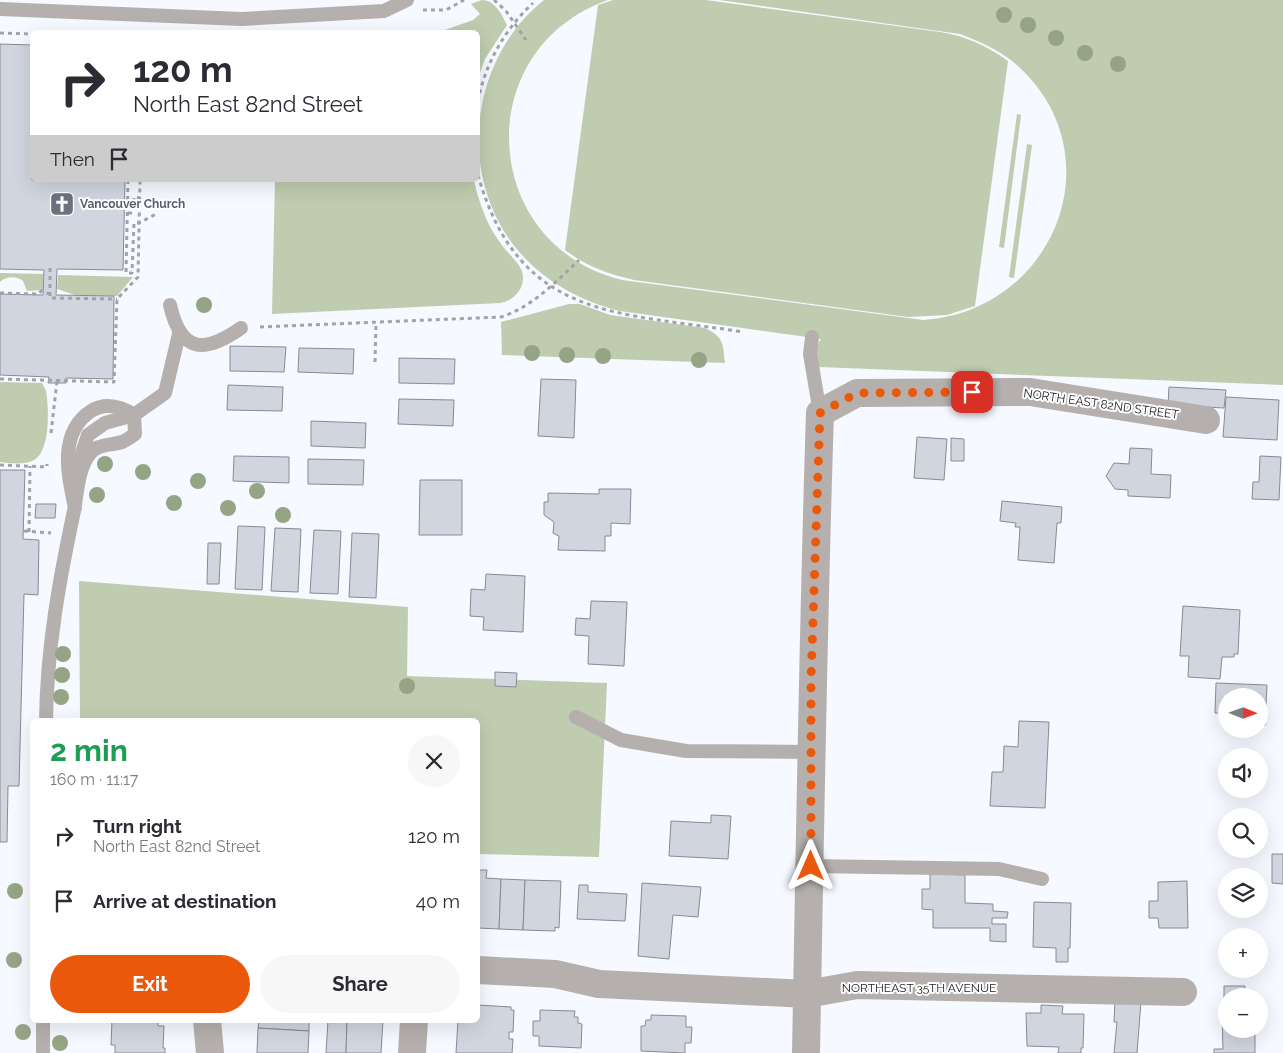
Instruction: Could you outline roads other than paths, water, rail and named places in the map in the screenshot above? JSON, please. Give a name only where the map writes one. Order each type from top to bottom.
[{"type":"street","name":"NORTH EAST 82ND STREET","points":[[820,413],[857,393],[1030,392],[1206,420]]},
{"type":"street","points":[[806,1053],[811,866],[811,752],[820,413]]},
{"type":"street","name":"NORTHEAST 35TH AVENUE","points":[[480,970],[555,974],[599,984],[807,994],[857,985],[1184,992]]},
{"type":"street","points":[[207,1023],[210,1053]]},
{"type":"street","points":[[412,1053],[414,1023]]},
{"type":"lane","points":[[0,9],[242,18],[358,14],[384,11],[403,2]]},
{"type":"lane","points":[[134,415],[165,393],[179,334],[170,305]]},
{"type":"lane","points":[[179,334],[189,343],[200,347],[224,340],[241,328]]},
{"type":"lane","points":[[812,337],[810,354],[820,413]]},
{"type":"lane","points":[[75,508],[68,475],[72,428],[85,415],[98,407],[119,406],[134,415]]},
{"type":"lane","points":[[46,718],[47,670],[68,539],[80,479],[88,455],[100,446],[121,442],[136,434],[134,415]]},
{"type":"lane","points":[[576,717],[621,740],[686,751],[811,752]]},
{"type":"lane","points":[[811,866],[999,868],[1042,879]]},
{"type":"lane","points":[[43,1023],[43,1053]]},
{"type":"place","name":"Vancouver Church","points":[[62,204]]}]
